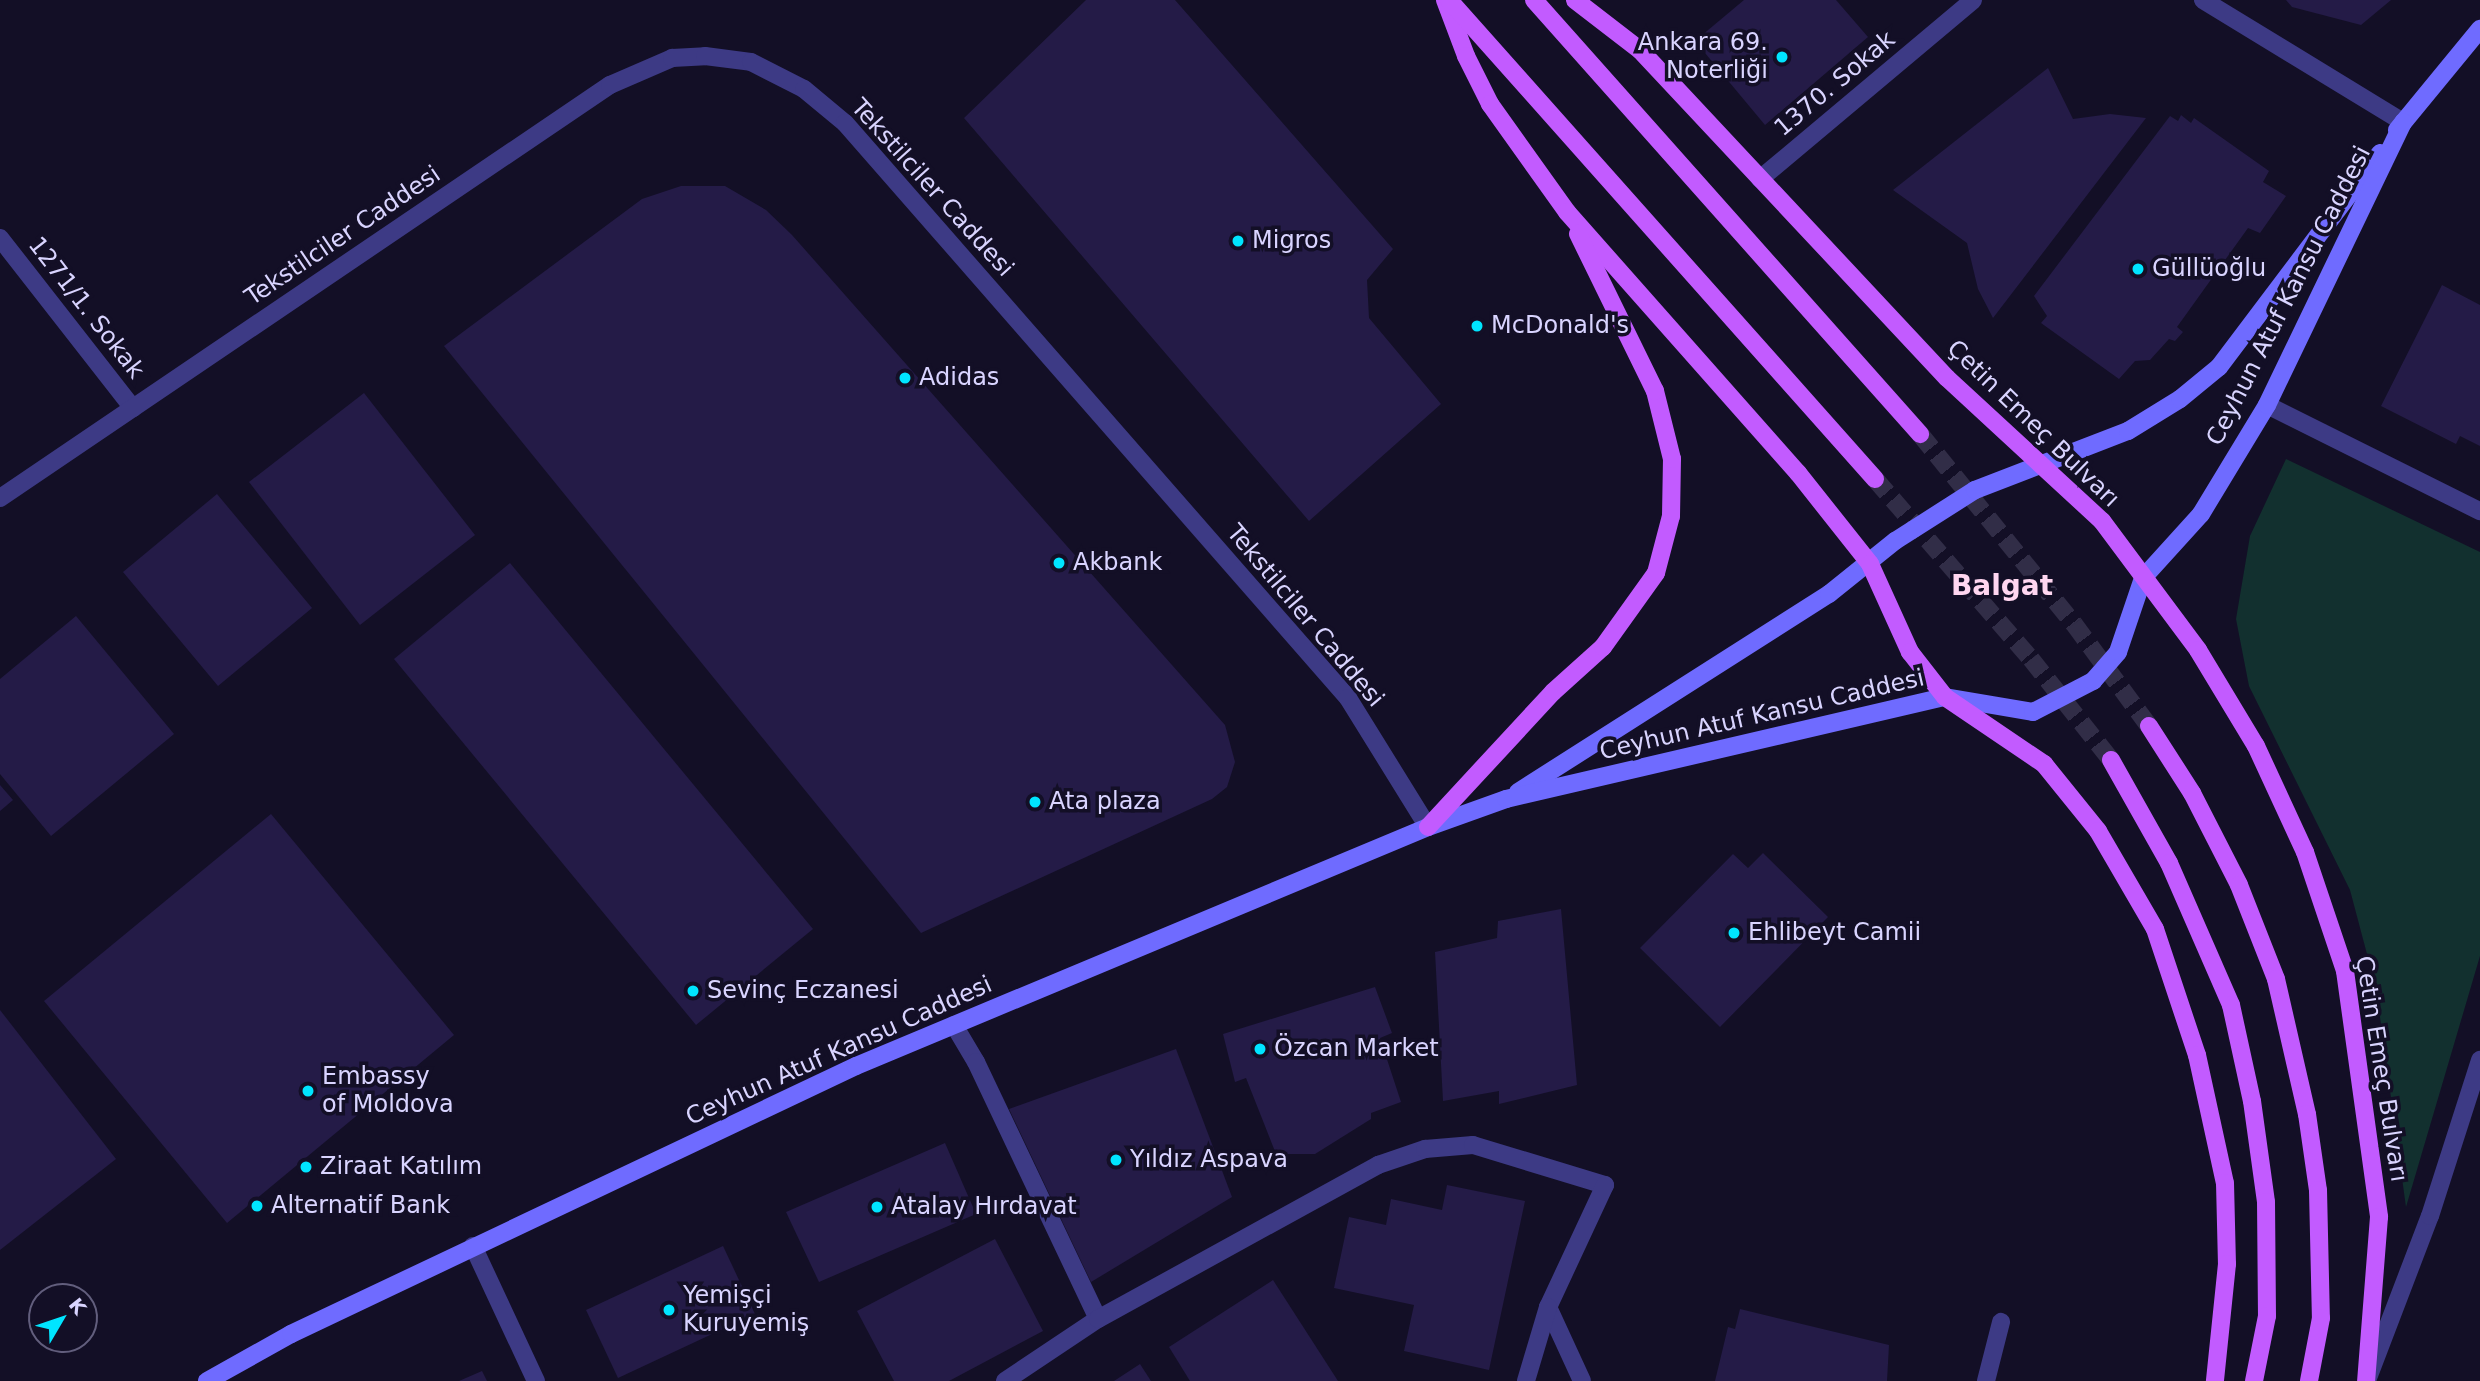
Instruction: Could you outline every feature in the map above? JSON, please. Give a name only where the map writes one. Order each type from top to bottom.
[{"type":"main road","points":[[1447,0],[1466,56],[1490,104],[1567,212],[1798,473],[1870,564],[1910,652],[1945,697],[2044,764],[2098,831],[2155,929],[2197,1055],[2225,1183],[2227,1264],[2215,1381]]},
{"type":"main road","points":[[1447,0],[1875,479]]},
{"type":"main road","points":[[1534,0],[1920,434]]},
{"type":"main road","name":"Çetin Emeç Bulvarı","points":[[1575,0],[1640,50],[1947,378],[2046,465],[2102,521],[2198,650],[2256,746],[2305,852],[2346,971],[2379,1217],[2367,1381]]},
{"type":"main road","name":"Ceyhun Atuf Kansu Caddesi","points":[[1506,799],[1870,564],[1895,541],[1975,490],[2046,465],[2137,426],[2219,367],[2403,122],[2480,29]]},
{"type":"main road","name":"Ceyhun Atuf Kansu Caddesi","points":[[206,1381],[291,1334],[856,1066],[1428,827],[1506,799],[1945,697],[2033,712],[2093,681],[2119,652],[2143,578],[2201,514],[2267,405],[2403,122]]},
{"type":"main road","points":[[1428,827],[1553,692],[1603,647],[1656,573],[1671,516],[1672,459],[1655,391],[1567,212]]},
{"type":"main road","points":[[2149,726],[2192,793],[2239,885],[2276,979],[2307,1114],[2318,1190],[2321,1318],[2309,1381]]},
{"type":"main road","points":[[2111,760],[2169,863],[2231,1005],[2252,1101],[2266,1202],[2267,1316],[2254,1381]]},
{"type":"street","name":"1370. Sokak","points":[[1760,178],[1973,0]]},
{"type":"street","points":[[2203,0],[2403,122]]},
{"type":"street","name":"Tekstilciler Caddesi","points":[[0,498],[610,85],[672,58],[705,55],[751,62],[804,89],[845,123],[1348,698],[1428,827]]},
{"type":"street","name":"1271/1. Sokak","points":[[0,238],[133,408]]},
{"type":"street","points":[[2267,405],[2480,511]]},
{"type":"street","points":[[954,1025],[976,1062],[1098,1319]]},
{"type":"street","points":[[2367,1381],[2430,1216],[2480,1060]]},
{"type":"street","points":[[1004,1381],[1098,1319],[1378,1165],[1425,1149],[1473,1144],[1605,1185],[1548,1307],[1526,1381]]},
{"type":"street","points":[[473,1246],[536,1381]]},
{"type":"street","points":[[1548,1307],[1582,1381]]},
{"type":"street","points":[[1986,1381],[2001,1322]]},
{"type":"green space","points":[[2286,459],[2480,552],[2480,956],[2406,1207],[2376,988],[2350,890],[2249,686],[2236,619],[2250,536]]},
{"type":"building","points":[[1086,0],[1175,0],[1393,249],[1367,280],[1369,318],[1441,404],[1309,521],[964,118]]},
{"type":"building","points":[[1744,0],[1836,0],[1868,37],[1765,125],[1695,41]]},
{"type":"building","points":[[2286,0],[2391,0],[2361,25],[2292,7]]},
{"type":"building","points":[[2048,68],[2073,119],[2110,114],[2146,118],[1993,318],[1978,289],[1967,243],[1893,190]]},
{"type":"building","points":[[2181,115],[2191,123],[2194,118],[2269,171],[2263,182],[2286,196],[2260,233],[2248,228],[2177,327],[2183,332],[2175,341],[2169,339],[2150,360],[2135,361],[2119,379],[2041,323],[2047,316],[2034,296],[2170,116],[2178,121]]},
{"type":"building","points":[[681,186],[725,186],[766,210],[792,235],[1225,725],[1235,762],[1227,787],[1212,799],[921,933],[444,346],[642,199]]},
{"type":"building","points":[[2442,285],[2480,305],[2480,446],[2460,436],[2456,444],[2381,406]]},
{"type":"building","points":[[364,393],[475,535],[360,625],[249,482]]},
{"type":"building","points":[[217,494],[312,608],[218,686],[123,572]]},
{"type":"building","points":[[510,563],[813,929],[696,1025],[394,659]]},
{"type":"building","points":[[76,616],[174,734],[51,836],[0,774],[0,679]]},
{"type":"building","points":[[0,785],[13,800],[0,811]]},
{"type":"building","points":[[271,814],[454,1035],[227,1223],[44,1001]]},
{"type":"building","name":"Ehlibeyt Camii","points":[[1763,853],[1828,917],[1720,1027],[1640,948],[1733,854],[1748,868]]},
{"type":"building","points":[[1561,909],[1577,1085],[1499,1104],[1499,1091],[1443,1101],[1435,952],[1497,938],[1498,921]]},
{"type":"building","points":[[1375,987],[1392,1033],[1380,1038],[1401,1102],[1371,1113],[1371,1119],[1315,1154],[1276,1154],[1246,1078],[1235,1082],[1223,1034]]},
{"type":"building","points":[[0,1010],[116,1159],[0,1250]]},
{"type":"building","points":[[1176,1049],[1232,1197],[1091,1282],[1009,1109]]},
{"type":"building","points":[[945,1143],[976,1214],[819,1282],[786,1212]]},
{"type":"building","points":[[1447,1185],[1525,1201],[1489,1370],[1404,1351],[1414,1305],[1334,1288],[1349,1217],[1386,1225],[1391,1199],[1442,1210]]},
{"type":"building","points":[[995,1239],[1043,1331],[949,1381],[894,1381],[857,1311]]},
{"type":"building","points":[[723,1246],[755,1314],[618,1378],[586,1310]]},
{"type":"building","points":[[1273,1280],[1338,1381],[1190,1381],[1169,1347]]},
{"type":"building","points":[[1740,1309],[1889,1345],[1887,1381],[1715,1381],[1728,1327],[1735,1329]]},
{"type":"building","points":[[1140,1364],[1151,1381],[1114,1381]]},
{"type":"building","points":[[482,1371],[487,1381],[459,1381]]},
{"type":"tunnel","points":[[1920,434],[2074,624],[2149,726]]},
{"type":"tunnel","points":[[1875,479],[2031,659],[2111,760]]},
{"type":"place","name":"Ankara 69. Noterliği","points":[[1782,57]]},
{"type":"place","name":"Migros","points":[[1238,241]]},
{"type":"place","name":"Güllüoğlu","points":[[2138,269]]},
{"type":"place","name":"McDonald's","points":[[1477,326]]},
{"type":"place","name":"Adidas","points":[[905,378]]},
{"type":"place","name":"Akbank","points":[[1059,563]]},
{"type":"place","name":"Ata plaza","points":[[1035,802]]},
{"type":"place","name":"Ehlibeyt Camii","points":[[1734,933]]},
{"type":"place","name":"Sevinç Eczanesi","points":[[693,991]]},
{"type":"place","name":"Özcan Market","points":[[1260,1049]]},
{"type":"place","name":"Embassy of Moldova","points":[[308,1091]]},
{"type":"place","name":"Yıldız Aspava","points":[[1116,1160]]},
{"type":"place","name":"Ziraat Katılım","points":[[306,1167]]},
{"type":"place","name":"Alternatif Bank","points":[[257,1206]]},
{"type":"place","name":"Atalay Hırdavat","points":[[877,1207]]},
{"type":"place","name":"Yemişçi Kuruyemiş","points":[[669,1310]]},
{"type":"district","name":"Balgat","points":[[2002,586]]}]
